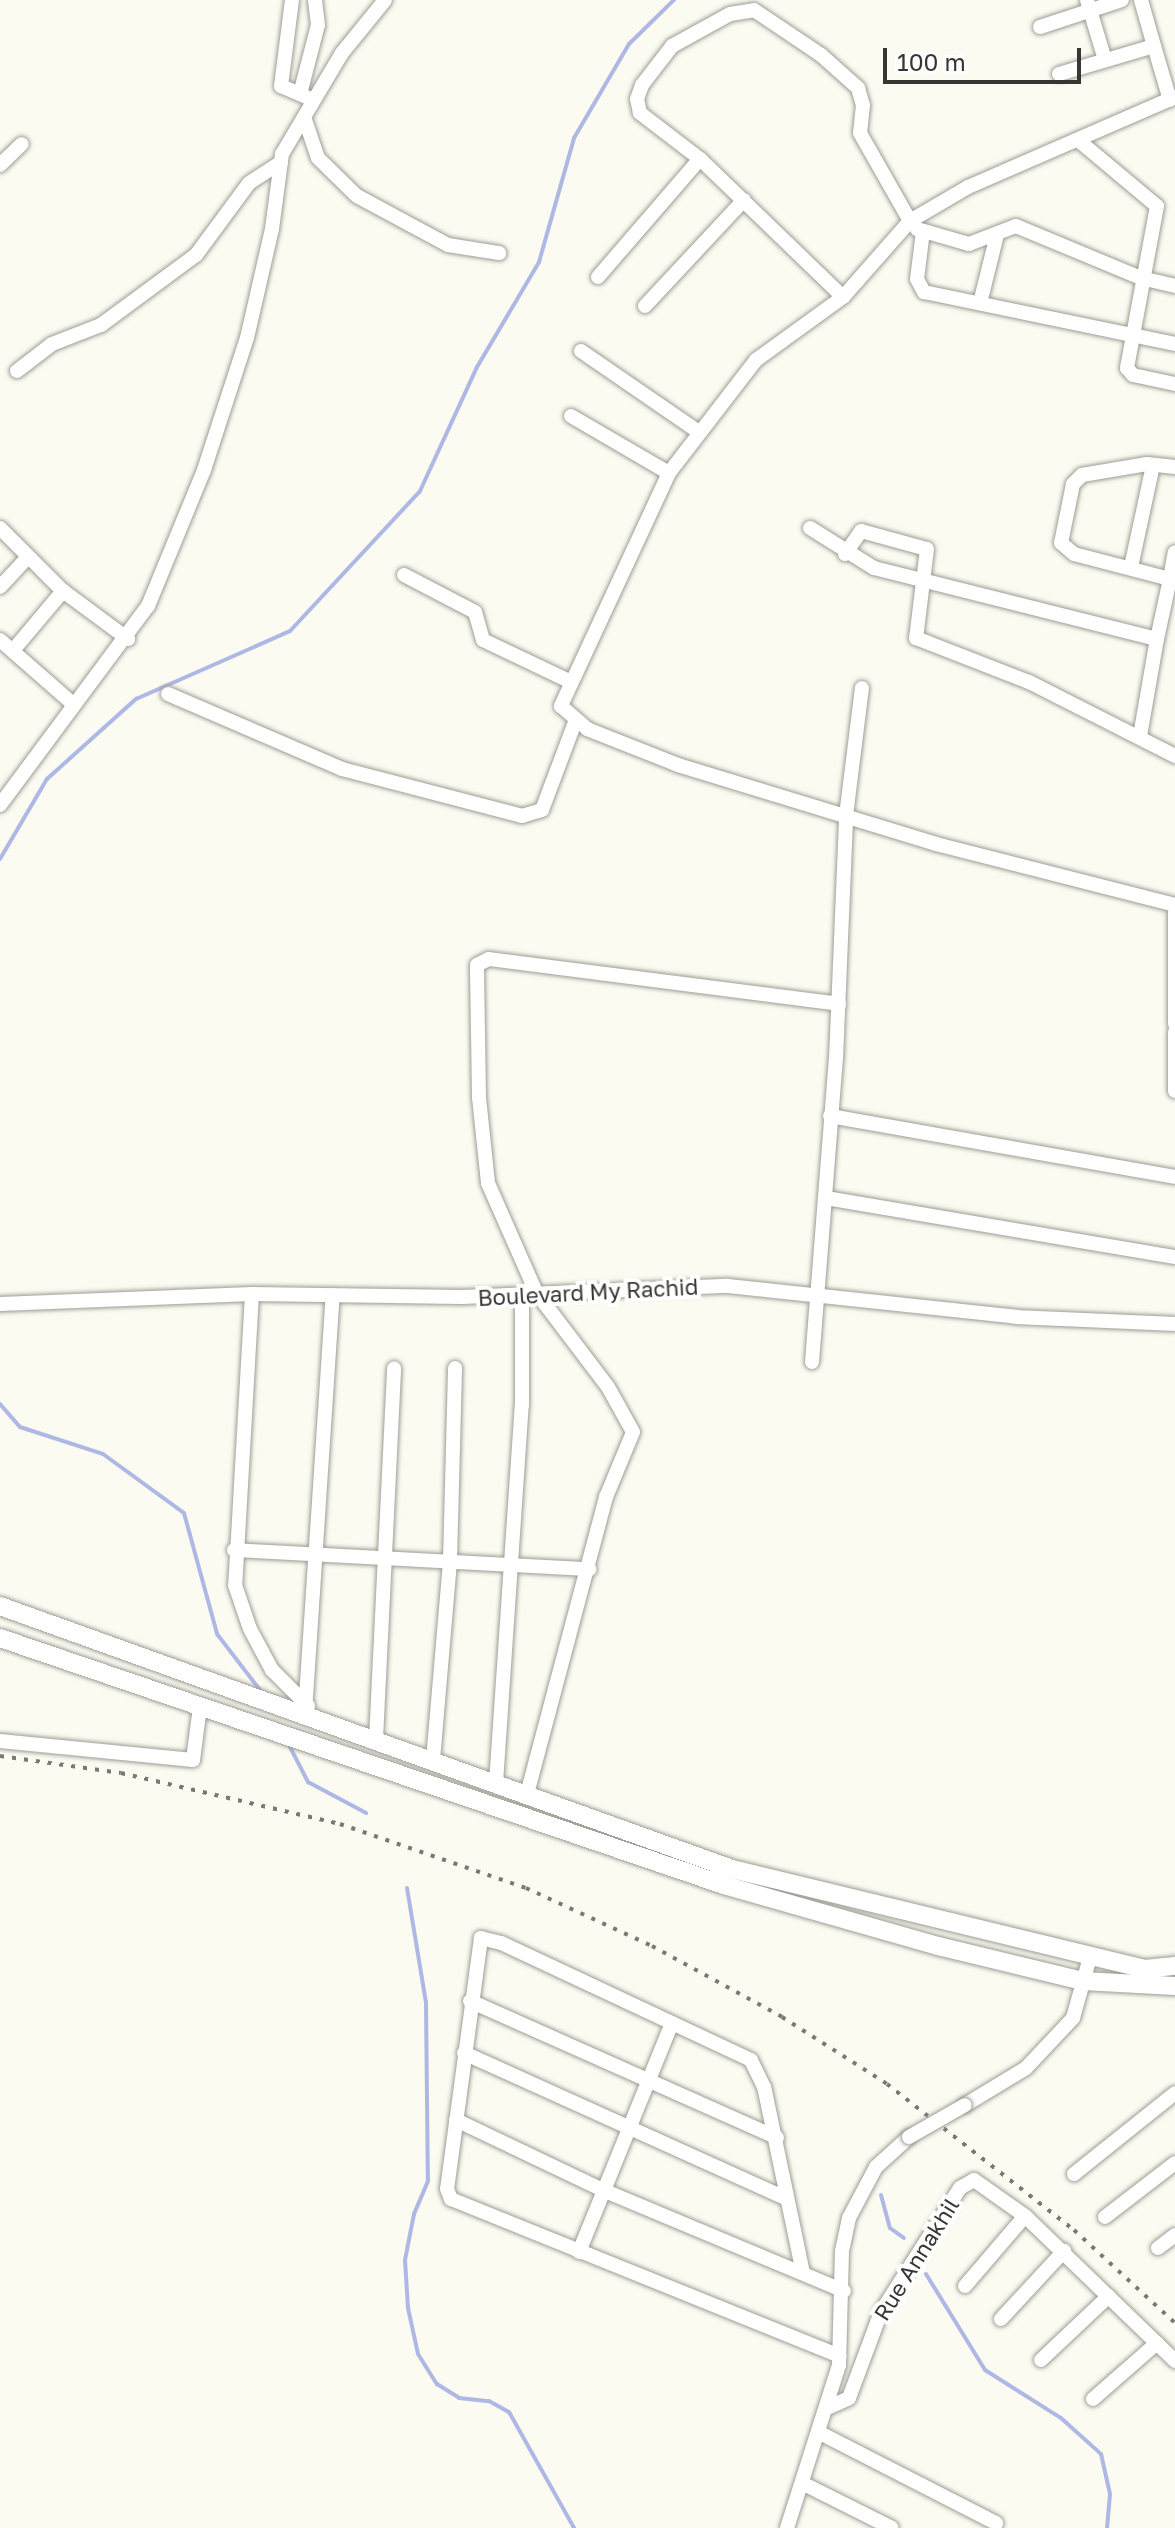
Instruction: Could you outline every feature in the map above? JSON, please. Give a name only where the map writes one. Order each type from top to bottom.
[{"type":"main road","points":[[0,1606],[306,1710],[376,1739],[732,1869],[1090,1957],[1145,1969],[1175,1966]]},
{"type":"main road","points":[[0,1638],[724,1885],[938,1946],[1083,1981],[1175,1986]]},
{"type":"street","points":[[292,0],[281,86],[306,97]]},
{"type":"street","points":[[17,371],[52,344],[101,325],[196,255],[249,183],[282,158],[304,117],[318,25],[315,0]]},
{"type":"street","points":[[306,97],[385,0]]},
{"type":"street","points":[[1040,27],[1088,5],[1122,0]]},
{"type":"street","points":[[1141,0],[1172,99],[968,187],[907,223],[843,297],[756,360],[669,473],[561,706],[575,722],[678,765],[846,816],[1175,905]]},
{"type":"street","points":[[1088,5],[1105,60]]},
{"type":"street","points":[[843,297],[700,159],[643,117],[638,94],[672,46],[730,14],[757,10],[856,85],[864,143],[907,223],[964,244],[1016,226],[1141,278],[1175,286]]},
{"type":"street","points":[[1059,74],[1154,46]]},
{"type":"street","points":[[304,117],[318,158],[357,196],[448,245],[499,253]]},
{"type":"street","points":[[1078,140],[1155,203],[1128,370],[1175,384]]},
{"type":"street","points":[[0,165],[22,144]]},
{"type":"street","points":[[0,805],[73,704],[128,639],[181,531],[247,338],[272,229],[282,158]]},
{"type":"street","points":[[598,277],[700,159]]},
{"type":"street","points":[[645,306],[744,200]]},
{"type":"street","points":[[923,231],[919,287],[1175,344]]},
{"type":"street","points":[[980,303],[997,235]]},
{"type":"street","points":[[581,351],[699,432]]},
{"type":"street","points":[[571,416],[669,473]]},
{"type":"street","points":[[1173,580],[1062,546],[1069,500],[1082,475],[1153,465],[1175,467]]},
{"type":"street","points":[[1131,567],[1153,465]]},
{"type":"street","points":[[0,528],[26,559],[128,639]]},
{"type":"street","points":[[810,528],[845,554],[874,568],[1157,639]]},
{"type":"street","points":[[845,554],[861,531],[927,549],[914,631],[918,639],[1029,682],[1175,756]]},
{"type":"street","points":[[1140,736],[1157,639],[1173,580],[1175,552]]},
{"type":"street","points":[[0,587],[26,559]]},
{"type":"street","points":[[404,575],[475,612],[483,640],[571,682]]},
{"type":"street","points":[[15,648],[63,591]]},
{"type":"street","points":[[0,640],[15,648],[73,704]]},
{"type":"street","points":[[812,1362],[820,1293],[839,1004],[846,816],[862,688]]},
{"type":"street","points":[[168,694],[342,769],[522,816],[542,810],[575,722]]},
{"type":"street","points":[[1175,912],[1175,1024]]},
{"type":"street","points":[[527,1794],[606,1497],[633,1428],[529,1293],[495,1201],[482,1156],[477,1039],[480,961],[839,1004]]},
{"type":"street","points":[[1175,1032],[1175,1091]]},
{"type":"street","points":[[830,1116],[1175,1177]]},
{"type":"street","points":[[826,1198],[1175,1257]]},
{"type":"street","name":"Boulevard My Rachid","points":[[0,1304],[252,1294],[529,1293],[728,1286],[820,1293],[1016,1317],[1175,1324]]},
{"type":"street","points":[[496,1783],[529,1293]]},
{"type":"street","points":[[252,1294],[234,1550],[235,1585],[250,1629],[282,1683],[306,1710]]},
{"type":"street","points":[[306,1710],[333,1295]]},
{"type":"street","points":[[376,1739],[394,1368]]},
{"type":"street","points":[[433,1760],[450,1561],[455,1368]]},
{"type":"street","points":[[234,1550],[589,1569]]},
{"type":"street","points":[[0,1741],[193,1760],[200,1707]]},
{"type":"street","points":[[803,2273],[777,2138],[764,2087],[751,2060],[485,1937],[477,1942],[447,2189],[451,2199],[840,2356]]},
{"type":"street","points":[[787,2528],[820,2433],[840,2356],[844,2291],[842,2251],[855,2202],[876,2167],[909,2137],[1026,2068],[1073,2018],[1090,1957]]},
{"type":"street","points":[[470,2001],[651,2078],[777,2138]]},
{"type":"street","points":[[579,2252],[672,2023]]},
{"type":"street","points":[[464,2053],[629,2131],[787,2199]]},
{"type":"street","points":[[1074,2174],[1175,2093]]},
{"type":"street","points":[[456,2120],[605,2191],[844,2291]]},
{"type":"street","points":[[1105,2217],[1175,2163]]},
{"type":"street","name":"Rue Annakhil","points":[[827,2408],[849,2398],[881,2312],[964,2183],[982,2182],[1025,2216],[1175,2361]]},
{"type":"street","points":[[965,2286],[1025,2216]]},
{"type":"street","points":[[1158,2248],[1175,2235]]},
{"type":"street","points":[[1001,2319],[1064,2251]]},
{"type":"street","points":[[1041,2360],[1109,2296]]},
{"type":"street","points":[[1093,2399],[1157,2343]]},
{"type":"street","points":[[820,2433],[996,2523]]},
{"type":"street","points":[[804,2484],[892,2528]]},
{"type":"waterway","points":[[0,859],[47,779],[136,699],[290,631],[420,491],[477,367],[539,262],[574,138],[629,44],[674,0]]},
{"type":"waterway","points":[[0,1404],[20,1427],[103,1454],[184,1513],[217,1634],[260,1690]]},
{"type":"waterway","points":[[289,1745],[308,1782],[366,1813]]},
{"type":"waterway","points":[[407,1888],[426,2003],[428,2181],[414,2214],[405,2260],[408,2308],[418,2354],[437,2384],[459,2398],[489,2401],[509,2412],[574,2528]]},
{"type":"waterway","points":[[881,2195],[890,2228],[904,2238]]},
{"type":"waterway","points":[[926,2274],[985,2370],[1061,2418],[1101,2454],[1110,2494],[1107,2528]]},
{"type":"railway","points":[[0,1756],[121,1773],[340,1824],[526,1888],[652,1946],[782,2017],[887,2084],[1074,2230],[1175,2323]]}]
